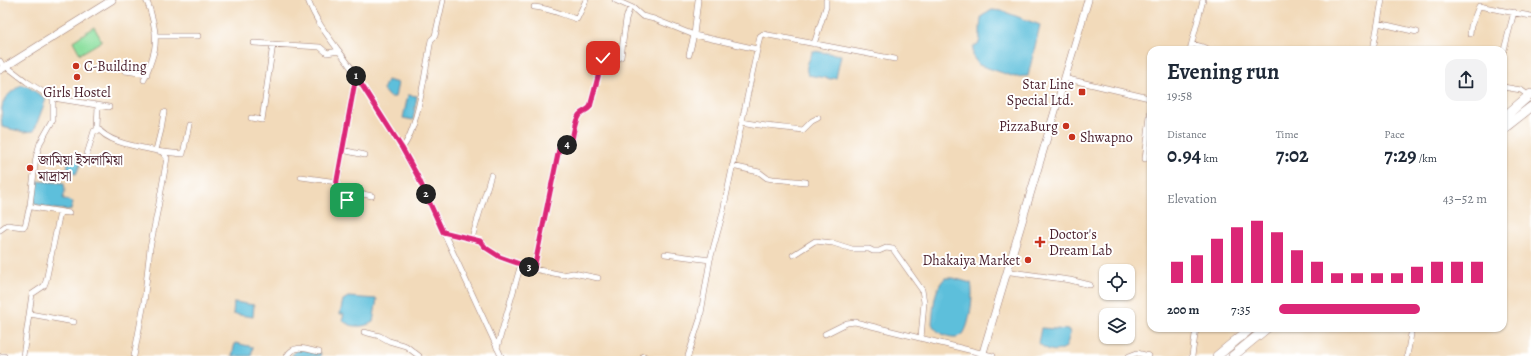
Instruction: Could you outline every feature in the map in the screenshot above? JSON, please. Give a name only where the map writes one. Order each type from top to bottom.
[{"type":"highway","points":[[1507,115],[1530,95]]},
{"type":"highway","points":[[1507,126],[1531,107]]},
{"type":"highway","points":[[1217,356],[1246,332]]},
{"type":"highway","points":[[1233,356],[1262,332]]},
{"type":"main road","points":[[2,66],[112,0]]},
{"type":"main road","points":[[986,355],[1088,0]]},
{"type":"main road","points":[[986,355],[1092,0]]},
{"type":"street","points":[[144,80],[155,50],[156,36],[149,6],[146,0]]},
{"type":"street","points":[[308,0],[313,14],[356,76],[402,148],[417,175],[501,356]]},
{"type":"street","points":[[402,148],[407,142],[415,118],[431,40],[435,36],[443,0]]},
{"type":"street","points":[[534,7],[544,8],[577,18],[586,0]]},
{"type":"street","points":[[615,0],[630,7],[642,16],[654,18],[694,35],[757,49]]},
{"type":"street","points":[[689,55],[694,35],[698,0]]},
{"type":"street","points":[[814,44],[826,7],[826,0]]},
{"type":"street","points":[[1199,46],[1192,44],[1203,0]]},
{"type":"street","points":[[1374,46],[1382,0]]},
{"type":"street","points":[[1470,34],[1471,26],[1479,6],[1531,16]]},
{"type":"street","points":[[534,269],[559,149],[562,146],[569,145],[571,143],[577,120],[581,113],[590,107],[603,58],[618,59],[621,57],[626,19],[630,7]]},
{"type":"street","points":[[1505,46],[1514,12]]},
{"type":"street","points":[[1378,23],[1417,32]]},
{"type":"street","points":[[688,356],[700,319],[710,260],[722,216],[759,39],[762,34],[895,59]]},
{"type":"street","points":[[156,36],[198,36]]},
{"type":"street","points":[[254,43],[320,47],[327,53],[339,51]]},
{"type":"street","points":[[251,118],[262,120],[273,44]]},
{"type":"street","points":[[2,66],[53,98],[109,107]]},
{"type":"street","points":[[125,71],[147,74]]},
{"type":"street","points":[[356,76],[336,189],[372,196]]},
{"type":"street","points":[[1068,79],[1147,98]]},
{"type":"street","points":[[1507,88],[1521,90],[1530,95]]},
{"type":"street","points":[[0,230],[7,225],[24,227],[30,205],[36,157],[40,143],[53,120],[53,98]]},
{"type":"street","points":[[98,106],[97,126],[106,136],[114,140],[159,151],[183,154],[189,125]]},
{"type":"street","points":[[159,151],[164,112]]},
{"type":"street","points":[[742,122],[765,127],[777,126],[803,130],[812,121],[818,118]]},
{"type":"street","points":[[87,154],[94,131],[99,129]]},
{"type":"street","points":[[1145,159],[1147,142]]},
{"type":"street","points":[[342,150],[365,156]]},
{"type":"street","points":[[134,356],[144,303],[150,248],[166,169],[166,158],[159,151]]},
{"type":"street","points":[[732,166],[759,172],[767,178],[806,182]]},
{"type":"street","points":[[472,238],[491,175]]},
{"type":"street","points":[[301,177],[337,182]]},
{"type":"street","points":[[347,200],[349,191]]},
{"type":"street","points":[[30,205],[69,213]]},
{"type":"street","points":[[23,356],[32,294],[44,286],[46,281],[60,212]]},
{"type":"street","points":[[443,232],[472,238],[481,242],[486,248],[500,257],[534,269],[563,275],[573,273],[598,278]]},
{"type":"street","points":[[793,255],[815,241],[833,243],[852,249],[869,249],[873,251],[880,251],[886,248],[893,249],[922,290],[924,302],[921,338]]},
{"type":"street","points":[[665,254],[710,260]]},
{"type":"street","points":[[497,348],[521,264]]},
{"type":"street","points":[[1011,272],[1070,280],[1090,285]]},
{"type":"street","points":[[30,314],[74,322]]},
{"type":"street","points":[[825,334],[851,322],[986,355]]},
{"type":"street","points":[[364,332],[380,336],[389,341],[406,346],[419,356]]},
{"type":"street","points":[[1192,356],[1195,332]]},
{"type":"street","points":[[1407,356],[1411,334]]},
{"type":"street","points":[[287,356],[290,351],[298,348],[319,352]]},
{"type":"street","points":[[1129,356],[1136,353],[1149,356]]},
{"type":"green space","points":[[94,27],[102,41],[80,54],[73,41]]},
{"type":"water","points":[[992,10],[1002,11],[1040,25],[1028,76],[1015,77],[979,65],[973,57],[973,47],[979,43],[982,16]]},
{"type":"water","points":[[813,51],[841,55],[836,78],[831,79],[808,75],[807,66]]},
{"type":"water","points":[[387,80],[398,83],[395,97],[389,97],[383,90]]},
{"type":"water","points":[[21,85],[27,86],[46,99],[34,131],[24,132],[2,127],[1,112],[4,102],[10,94]]},
{"type":"water","points":[[408,95],[417,96],[413,120],[403,118]]},
{"type":"water","points":[[70,158],[75,158],[80,161],[76,174],[67,172]]},
{"type":"water","points":[[36,181],[64,183],[65,191],[63,199],[73,202],[71,210],[55,209],[34,204]]},
{"type":"water","points":[[945,278],[953,278],[971,283],[972,288],[971,309],[968,324],[963,334],[955,337],[950,337],[941,333],[932,323],[936,293]]},
{"type":"water","points":[[348,297],[377,299],[373,322],[361,326],[353,326],[342,320],[344,314],[340,314],[343,300]]},
{"type":"water","points":[[234,302],[254,305],[253,317],[233,314]]},
{"type":"water","points":[[1041,328],[1069,330],[1070,334],[1066,347],[1055,351],[1045,348],[1038,343]]},
{"type":"water","points":[[235,343],[253,347],[251,356],[232,356]]},
{"type":"water","points":[[299,349],[321,353],[320,356],[292,356],[294,352]]},
{"type":"place","name":"C-Building","points":[[76,66]]},
{"type":"place","name":"Girls Hostel","points":[[77,77]]},
{"type":"place","name":"Star Line Special Ltd.","points":[[1082,92]]},
{"type":"place","name":"PizzaBurg","points":[[1066,126]]},
{"type":"place","name":"Shwapno","points":[[1072,137]]},
{"type":"place","name":"জামিয়া ইসলামিয়া মাদ্রাসা","points":[[30,168]]},
{"type":"place","name":"Doctor's Dream Lab","points":[[1040,242]]},
{"type":"place","name":"Dhakaiya Market","points":[[1028,260]]},
{"type":"route","points":[[347,200],[349,191],[336,188],[356,76],[402,148],[417,175],[443,232],[480,241],[486,248],[500,257],[534,269],[559,149],[562,146],[569,145],[571,143],[579,115],[590,107],[603,58]]}]
